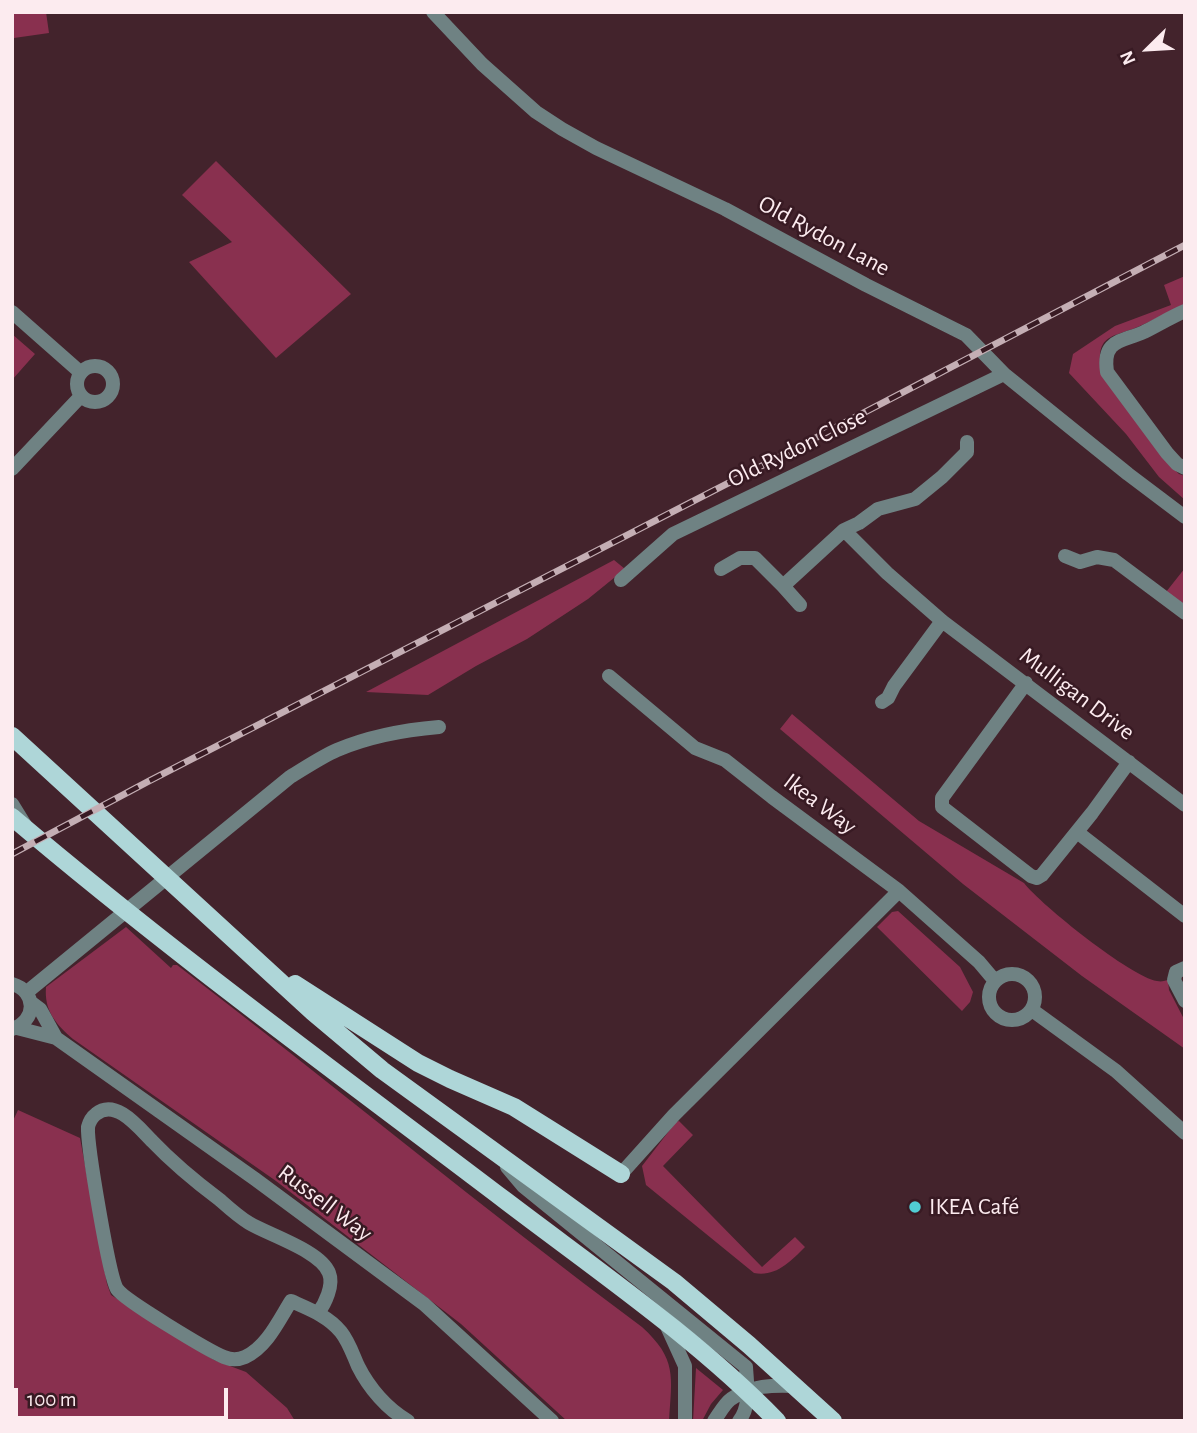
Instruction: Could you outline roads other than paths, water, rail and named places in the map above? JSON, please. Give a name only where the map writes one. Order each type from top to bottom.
[{"type":"main road","points":[[12,736],[313,1012],[382,1070],[674,1282],[833,1421]]},
{"type":"main road","points":[[12,817],[266,1018],[665,1321],[748,1392],[777,1421]]},
{"type":"main road","points":[[260,961],[418,1063],[514,1107],[621,1174]]},
{"type":"street","name":"Old Rydon Lane","points":[[433,12],[482,64],[536,111],[596,148],[725,209],[965,335],[1004,374],[1185,517]]},
{"type":"street","points":[[1185,311],[1140,334],[1116,342],[1107,353],[1106,363],[1107,372],[1167,453],[1185,468]]},
{"type":"street","points":[[12,312],[80,372]]},
{"type":"street","points":[[96,365],[111,374],[114,383],[112,392],[106,399],[89,401],[81,396],[76,384],[80,372],[96,365]]},
{"type":"street","name":"Old Rydon Close","points":[[621,580],[673,534],[1004,374]]},
{"type":"street","points":[[12,469],[81,396]]},
{"type":"street","points":[[783,586],[844,530],[878,509],[915,499],[967,452],[967,442]]},
{"type":"street","name":"Mulligan Drive","points":[[844,530],[887,573],[942,621],[1185,805]]},
{"type":"street","points":[[1065,556],[1080,562],[1097,557],[1114,559],[1185,613]]},
{"type":"street","points":[[721,569],[740,558],[755,558],[800,605]]},
{"type":"street","points":[[882,702],[888,698],[942,621]]},
{"type":"street","name":"Ikea Way","points":[[609,676],[695,748],[725,760],[899,891],[979,962],[995,981]]},
{"type":"street","points":[[1026,683],[950,785],[943,798],[942,807],[1031,876],[1037,878],[1049,867],[1129,762]]},
{"type":"street","points":[[29,998],[98,932],[290,777],[335,751],[372,738],[404,730],[439,727]]},
{"type":"street","points":[[12,804],[27,830]]},
{"type":"street","points":[[1077,832],[1185,916]]},
{"type":"street","points":[[621,1174],[674,1115],[899,891]]},
{"type":"street","points":[[1185,968],[1176,972],[1174,980],[1185,1001]]},
{"type":"street","points":[[1009,974],[1025,978],[1034,992],[1035,1002],[1031,1010],[1025,1017],[1011,1021],[996,1014],[989,1001],[995,981],[1009,974]]},
{"type":"street","points":[[12,984],[29,998],[30,1016],[15,1028]]},
{"type":"street","name":"Russell Way","points":[[29,998],[40,1009],[56,1038]]},
{"type":"street","points":[[1031,1010],[1116,1071],[1185,1133]]},
{"type":"street","name":"Russell Way","points":[[15,1028],[56,1038],[244,1171],[424,1304],[552,1421]]},
{"type":"street","points":[[318,1312],[323,1307],[331,1284],[329,1272],[317,1259],[248,1223],[178,1168],[134,1122],[120,1112],[109,1109],[97,1112],[90,1120],[88,1128],[91,1152],[112,1277],[123,1296],[218,1354],[231,1359],[244,1358],[266,1340],[291,1301],[318,1312],[342,1333],[365,1380],[399,1419]]},
{"type":"street","points":[[495,1152],[523,1186],[746,1367],[748,1392],[745,1413],[739,1421]]},
{"type":"street","points":[[665,1321],[685,1366],[685,1421]]},
{"type":"street","points":[[714,1421],[729,1399],[765,1385],[796,1386]]},
{"type":"railway","points":[[12,854],[1185,245]]},
{"type":"place","name":"IKEA Café","points":[[915,1207]]}]
